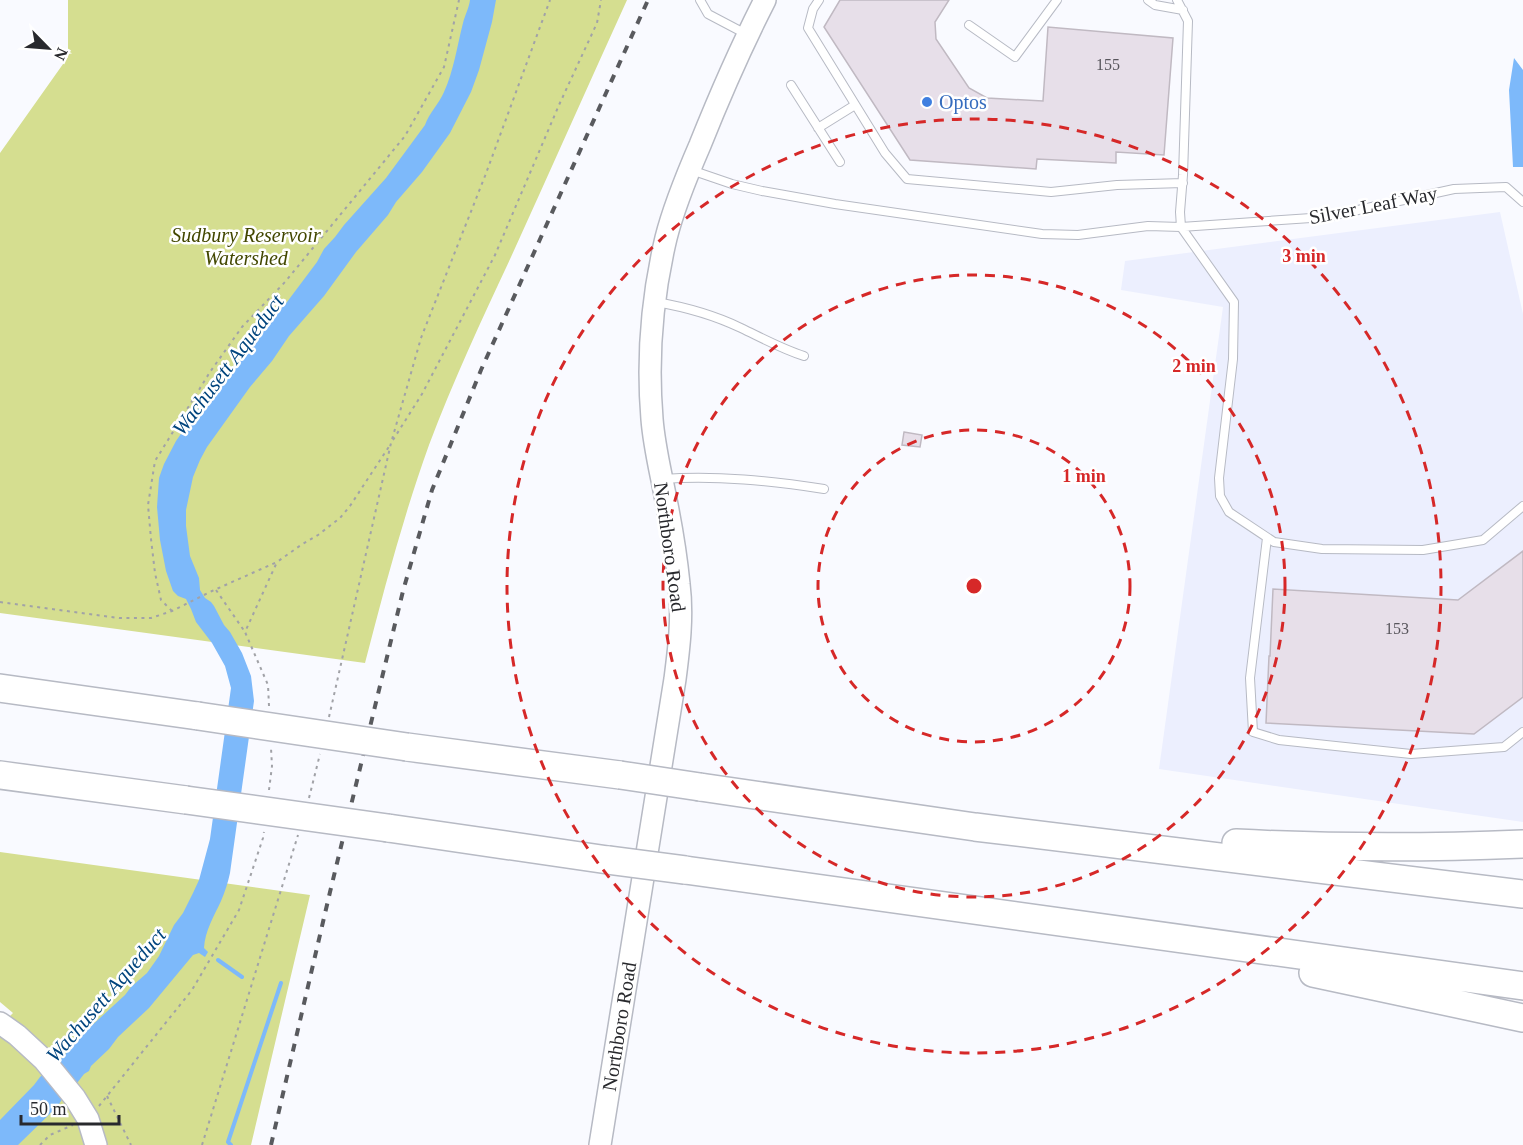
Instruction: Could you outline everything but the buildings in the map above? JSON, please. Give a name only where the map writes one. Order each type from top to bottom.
[{"type":"highway","points":[[0,688],[975,827],[1523,894]]},
{"type":"highway","points":[[0,776],[1523,986]]},
{"type":"highway","points":[[975,827],[1318,846],[1411,847],[1523,844]]},
{"type":"highway","points":[[1088,925],[1523,1018]]},
{"type":"main road","name":"Northboro Road","points":[[600,1145],[677,660],[681,602],[675,553],[655,445],[651,392],[654,302],[660,263],[674,210],[724,86],[765,0]]},
{"type":"main road","points":[[0,1023],[44,1060],[75,1098],[88,1119],[96,1145]]},
{"type":"lane","points":[[700,0],[708,14],[747,34]]},
{"type":"lane","points":[[819,0],[813,9],[808,28],[885,153],[908,179],[1052,192],[1117,185],[1183,183]]},
{"type":"lane","points":[[969,25],[1015,57],[1057,0]]},
{"type":"lane","points":[[1148,0],[1155,5],[1182,10]]},
{"type":"lane","points":[[1177,0],[1188,21],[1181,227],[1234,302],[1233,359],[1219,478],[1220,496],[1229,512],[1274,542],[1322,549],[1423,550],[1483,540],[1523,506]]},
{"type":"lane","points":[[791,85],[840,162]]},
{"type":"lane","points":[[818,128],[855,105]]},
{"type":"lane","name":"Silver Leaf Way","points":[[690,170],[762,191],[1042,234],[1078,235],[1148,226],[1181,227],[1326,217],[1454,189],[1506,187],[1523,202]]},
{"type":"lane","points":[[654,302],[680,306],[706,314],[804,356]]},
{"type":"lane","points":[[662,479],[730,478],[824,489]]},
{"type":"lane","points":[[1267,538],[1250,678],[1253,732],[1279,740],[1411,754],[1504,747],[1523,732]]},
{"type":"path","points":[[172,611],[161,600],[151,539],[148,505],[155,461],[210,372],[242,327],[285,282],[405,136],[444,67],[459,0]]},
{"type":"path","points":[[391,443],[421,338],[485,176],[550,0]]},
{"type":"path","points":[[0,602],[119,618],[151,618],[179,608],[213,590],[277,562],[318,536],[340,518],[422,394],[495,255],[597,23],[601,0]]},
{"type":"path","points":[[245,632],[277,562]]},
{"type":"path","points":[[213,590],[245,632],[268,685],[269,708]]},
{"type":"path","points":[[268,797],[272,766],[271,743]]},
{"type":"path","points":[[40,1145],[51,1135],[88,1119],[192,990],[239,910],[263,838],[264,828]]},
{"type":"path","points":[[107,1095],[131,1145]]},
{"type":"shaded area","points":[[1500,212],[1523,314],[1523,822],[1159,769],[1223,307],[1121,290],[1125,261]]},
{"type":"green space","name":"Sudbury Reservoir Watershed","points":[[68,0],[627,0],[438,421],[402,526],[365,663],[0,613],[0,153],[68,57]]},
{"type":"green space","points":[[0,852],[310,895],[251,1145],[0,1145],[0,1026],[13,1013],[0,1002]]},
{"type":"water","points":[[470,0],[496,0],[479,70],[471,92],[450,133],[422,172],[250,387],[207,447],[193,477],[186,510],[190,556],[199,578],[200,590],[214,606],[242,653],[251,676],[254,701],[230,873],[224,894],[206,936],[204,948],[208,952],[205,957],[199,953],[193,955],[149,1008],[118,1037],[57,1107],[18,1145],[0,1145],[0,1120],[88,1029],[147,973],[159,956],[199,880],[210,839],[231,688],[225,666],[212,643],[196,622],[186,599],[173,591],[166,571],[157,507],[159,478],[164,464],[176,441],[207,396],[249,351],[317,262],[324,249],[386,178],[425,125],[447,84]]},
{"type":"water","points":[[1514,58],[1523,70],[1523,167],[1513,167],[1509,90]]},
{"type":"waterway","points":[[218,960],[242,977]]},
{"type":"waterway","points":[[231,1145],[228,1142],[281,983]]},
{"type":"railway","points":[[271,1145],[403,591],[432,490],[481,370],[648,0]]},
{"type":"place","name":"Optos","points":[[927,102]]},
{"type":"water label","name":"Wachusett Aqueduct","points":[[228,365]]},
{"type":"water label","name":"Wachusett Aqueduct","points":[[106,995]]}]
